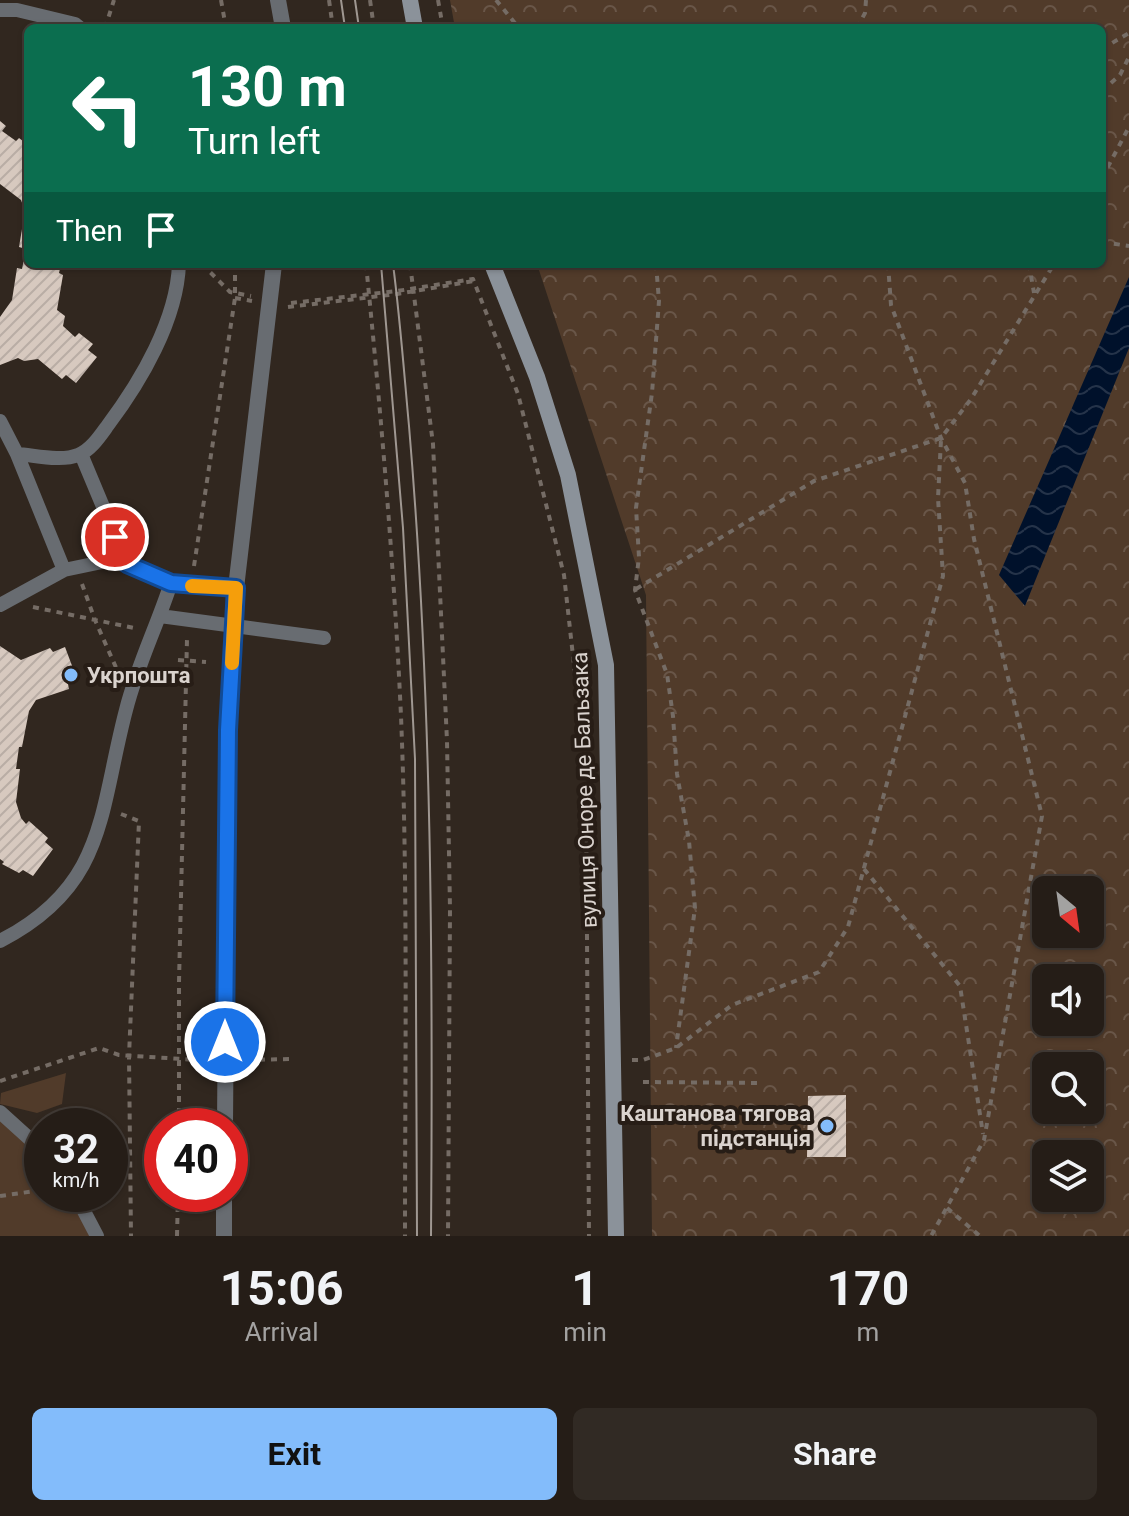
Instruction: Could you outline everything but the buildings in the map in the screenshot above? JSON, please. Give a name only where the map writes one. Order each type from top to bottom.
[{"type":"main road","points":[[410,0],[414,24]]},
{"type":"main road","name":"вулиця Оноре де Бальзака","points":[[494,268],[537,377],[568,475],[606,665],[616,1236]]},
{"type":"street","points":[[278,0],[282,24]]},
{"type":"street","points":[[225,1108],[228,730],[236,588],[260,300],[272,268]]},
{"type":"street","points":[[224,1212],[224,1236]]},
{"type":"lane","points":[[0,10],[17,10],[75,24]]},
{"type":"lane","points":[[17,454],[67,457],[81,454],[95,442],[149,362],[164,327],[179,268]]},
{"type":"lane","points":[[0,421],[70,568]]},
{"type":"lane","points":[[81,454],[127,564]]},
{"type":"lane","points":[[3,604],[70,568],[107,561],[127,564],[171,583],[236,588]]},
{"type":"lane","points":[[0,941],[25,928],[64,894],[88,856],[99,831],[130,697],[171,583]]},
{"type":"lane","points":[[160,616],[324,638]]},
{"type":"lane","points":[[0,1112],[24,1134]]},
{"type":"lane","points":[[84,1212],[97,1236]]},
{"type":"path","points":[[106,24],[114,0]]},
{"type":"path","points":[[221,0],[225,24]]},
{"type":"path","points":[[329,0],[332,24]]},
{"type":"path","points":[[370,0],[373,24]]},
{"type":"path","points":[[438,0],[442,24]]},
{"type":"path","points":[[496,0],[516,24]]},
{"type":"path","points":[[859,24],[865,13],[866,0]]},
{"type":"path","points":[[1106,47],[1129,33]]},
{"type":"path","points":[[1106,87],[1120,75],[1129,57]]},
{"type":"path","points":[[1106,170],[1129,127]]},
{"type":"path","points":[[1106,243],[1129,246]]},
{"type":"path","points":[[206,268],[235,295],[290,307],[474,281],[494,268]]},
{"type":"path","points":[[192,586],[195,545],[235,295],[235,268]]},
{"type":"path","points":[[366,268],[388,511],[401,717],[405,910],[405,1236]]},
{"type":"path","points":[[411,268],[433,444],[447,741],[450,909],[448,1236]]},
{"type":"path","points":[[656,268],[659,301],[652,393],[636,508],[639,557],[635,590],[667,674],[695,908],[676,1048]]},
{"type":"path","points":[[888,268],[891,305],[941,438],[965,483],[974,539],[1042,816],[984,1140],[931,1236]]},
{"type":"path","points":[[1030,268],[1035,295]]},
{"type":"path","points":[[635,590],[814,481],[941,438],[971,399],[1052,268]]},
{"type":"path","points":[[474,281],[518,394],[564,575],[586,772],[589,1236]]},
{"type":"path","points":[[235,295],[260,300]]},
{"type":"path","points":[[291,303],[369,296]]},
{"type":"path","points":[[613,1061],[643,1060],[676,1048],[698,1028],[732,1005],[819,972],[848,927],[943,576],[938,498],[941,438]]},
{"type":"path","points":[[70,568],[130,697]]},
{"type":"path","points":[[3,604],[153,632]]},
{"type":"path","points":[[179,1108],[179,982],[189,620]]},
{"type":"path","points":[[178,660],[206,662]]},
{"type":"path","points":[[104,807],[139,821],[129,1056],[131,1236]]},
{"type":"path","points":[[864,869],[960,986],[984,1140]]},
{"type":"path","points":[[0,1081],[99,1048],[129,1056],[197,1060]]},
{"type":"path","points":[[247,1060],[293,1059]]},
{"type":"path","points":[[643,1082],[761,1083]]},
{"type":"path","points":[[0,1196],[24,1193]]},
{"type":"path","points":[[947,1208],[980,1236]]},
{"type":"path","points":[[177,1236],[178,1212]]},
{"type":"green space","points":[[450,0],[1129,0],[1129,1236],[652,1236],[646,595],[538,268],[1106,268],[1106,24],[454,24]]},
{"type":"green space","points":[[66,1073],[62,1104],[51,1108],[24,1110],[0,1104],[1,1093]]},
{"type":"green space","points":[[0,1121],[24,1142],[24,1212],[78,1212],[91,1236],[0,1236]]},
{"type":"water","points":[[1129,277],[1129,348],[1025,606],[999,575]]},
{"type":"tram line","points":[[341,0],[344,24]]},
{"type":"tram line","points":[[355,0],[358,24]]},
{"type":"tram line","points":[[381,268],[403,528],[415,759],[417,1236]]},
{"type":"tram line","points":[[393,268],[417,527],[427,730],[432,1034],[431,1236]]},
{"type":"slow traffic","points":[[192,586],[236,588],[232,663]]},
{"type":"place","name":"Укрпошта","points":[[71,675]]},
{"type":"place","name":"Каштанова тягова пiдстанцiя","points":[[827,1126]]},
{"type":"route","points":[[115,537],[127,564],[171,583],[236,588],[228,730],[225,1042]]}]
